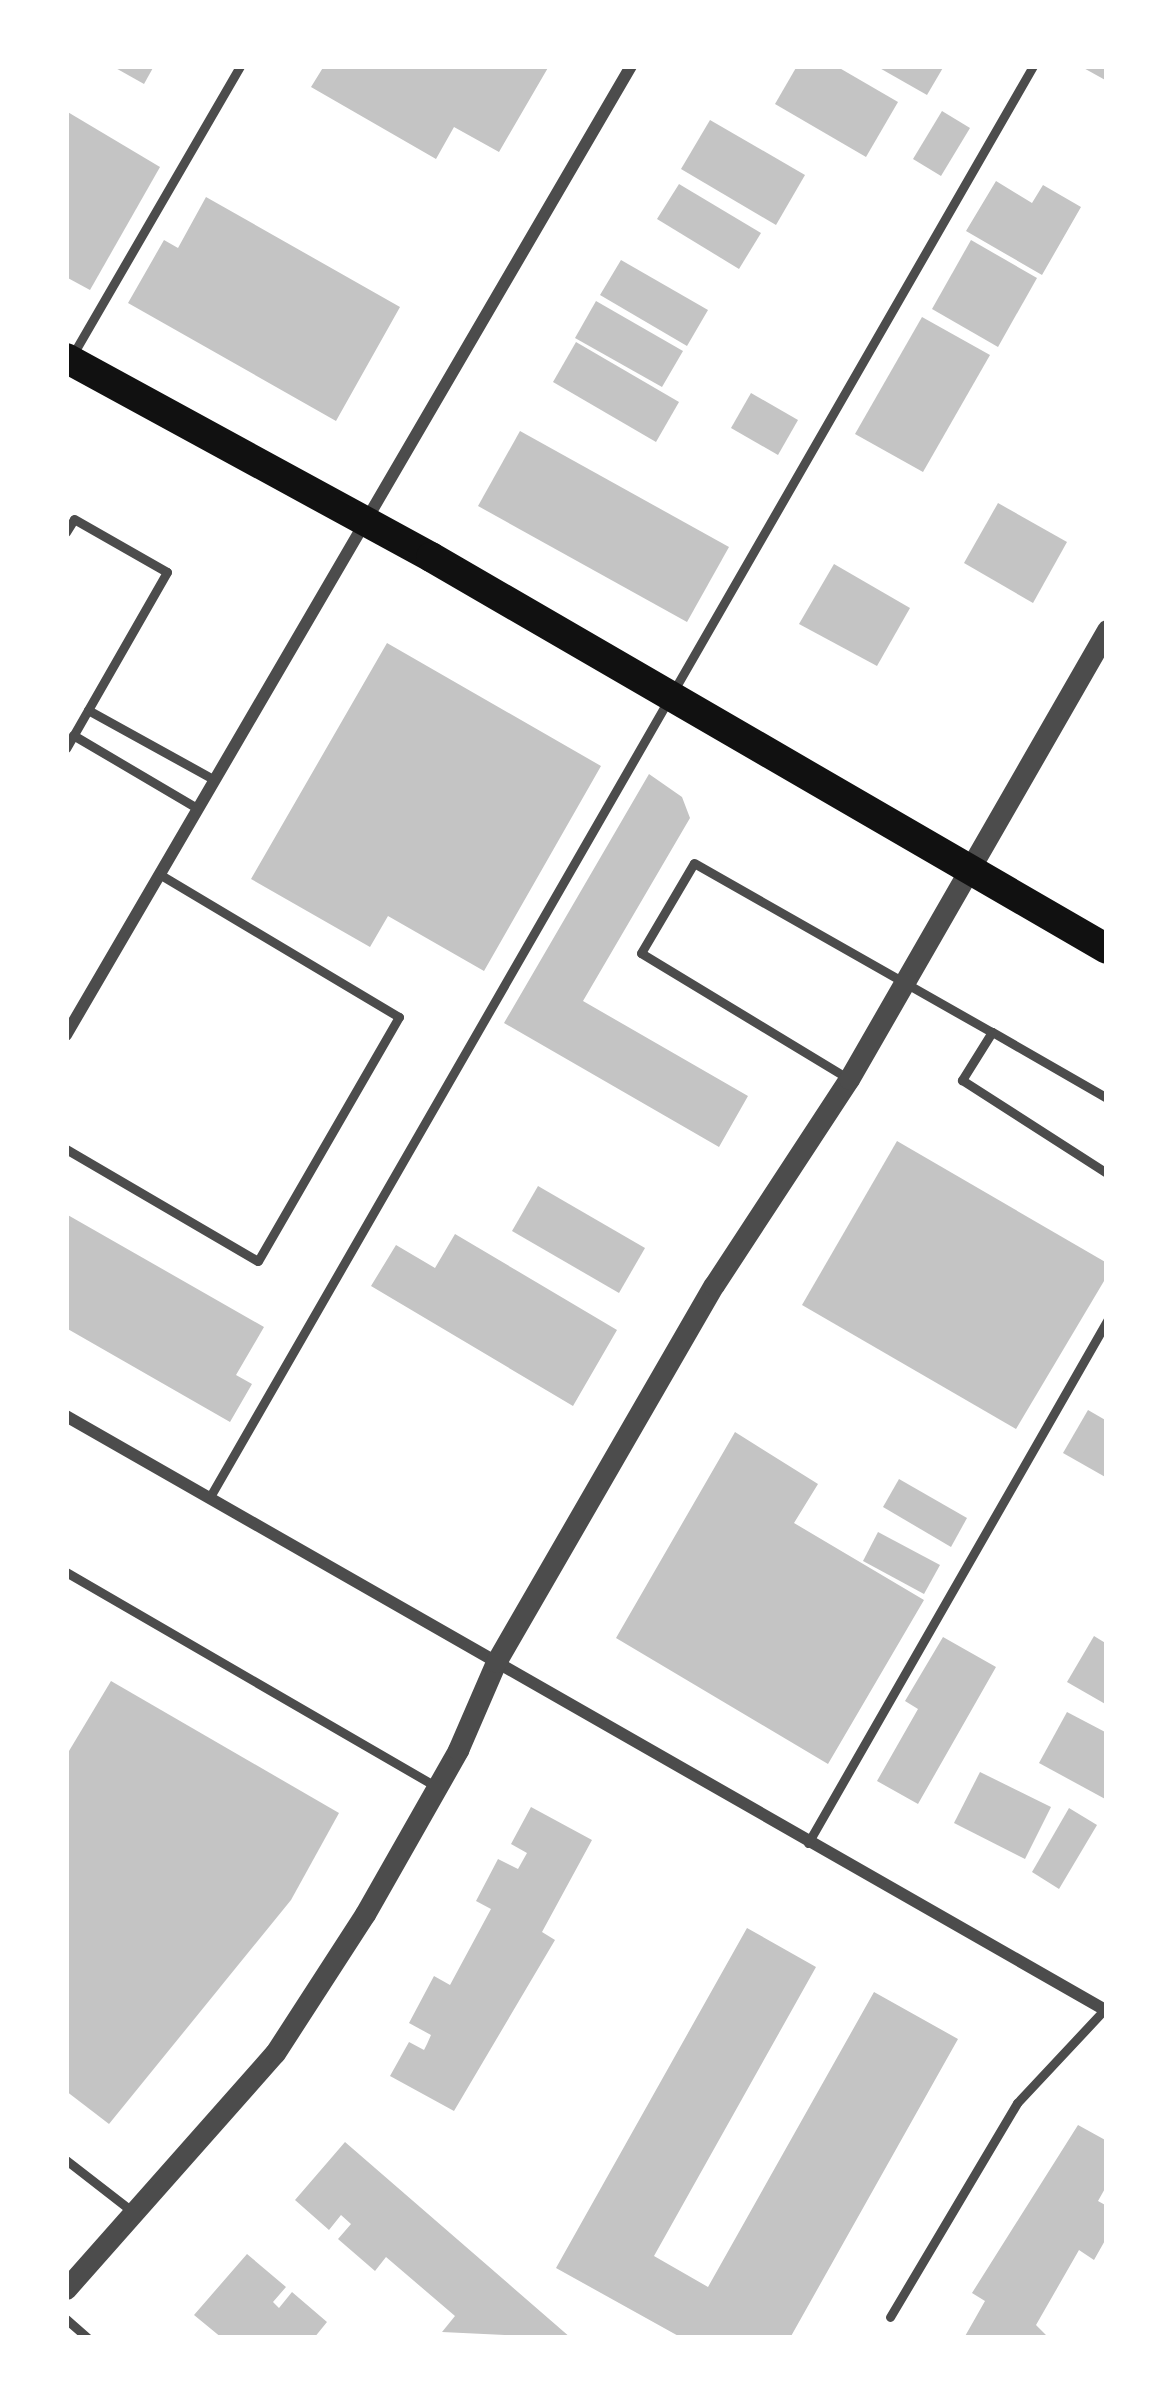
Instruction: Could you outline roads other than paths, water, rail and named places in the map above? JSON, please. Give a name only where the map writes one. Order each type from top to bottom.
[{"type":"main road","points":[[67,361],[363,519],[1107,950]]},
{"type":"street","points":[[67,1030],[631,66]]},
{"type":"street","points":[[66,2289],[275,2053],[438,1788],[496,1662],[714,1285],[848,1078],[1107,630]]},
{"type":"street","points":[[66,1416],[211,1495],[808,1843],[1106,2008]]},
{"type":"lane","points":[[67,361],[240,66]]},
{"type":"lane","points":[[211,1495],[1034,66]]},
{"type":"lane","points":[[66,532],[74,519],[167,572],[66,748]]},
{"type":"lane","points":[[88,710],[214,779]]},
{"type":"lane","points":[[73,736],[196,808]]},
{"type":"lane","points":[[848,1078],[640,952],[694,863],[1107,1098]]},
{"type":"lane","points":[[66,1149],[258,1261],[399,1017],[158,874]]},
{"type":"lane","points":[[992,1032],[962,1080],[1107,1173]]},
{"type":"lane","points":[[808,1843],[1102,1338],[1107,1321]]},
{"type":"lane","points":[[66,1572],[438,1788]]},
{"type":"lane","points":[[890,2317],[1017,2103],[1106,2008]]},
{"type":"lane","points":[[66,2161],[134,2212]]},
{"type":"lane","points":[[66,2319],[88,2338]]}]
